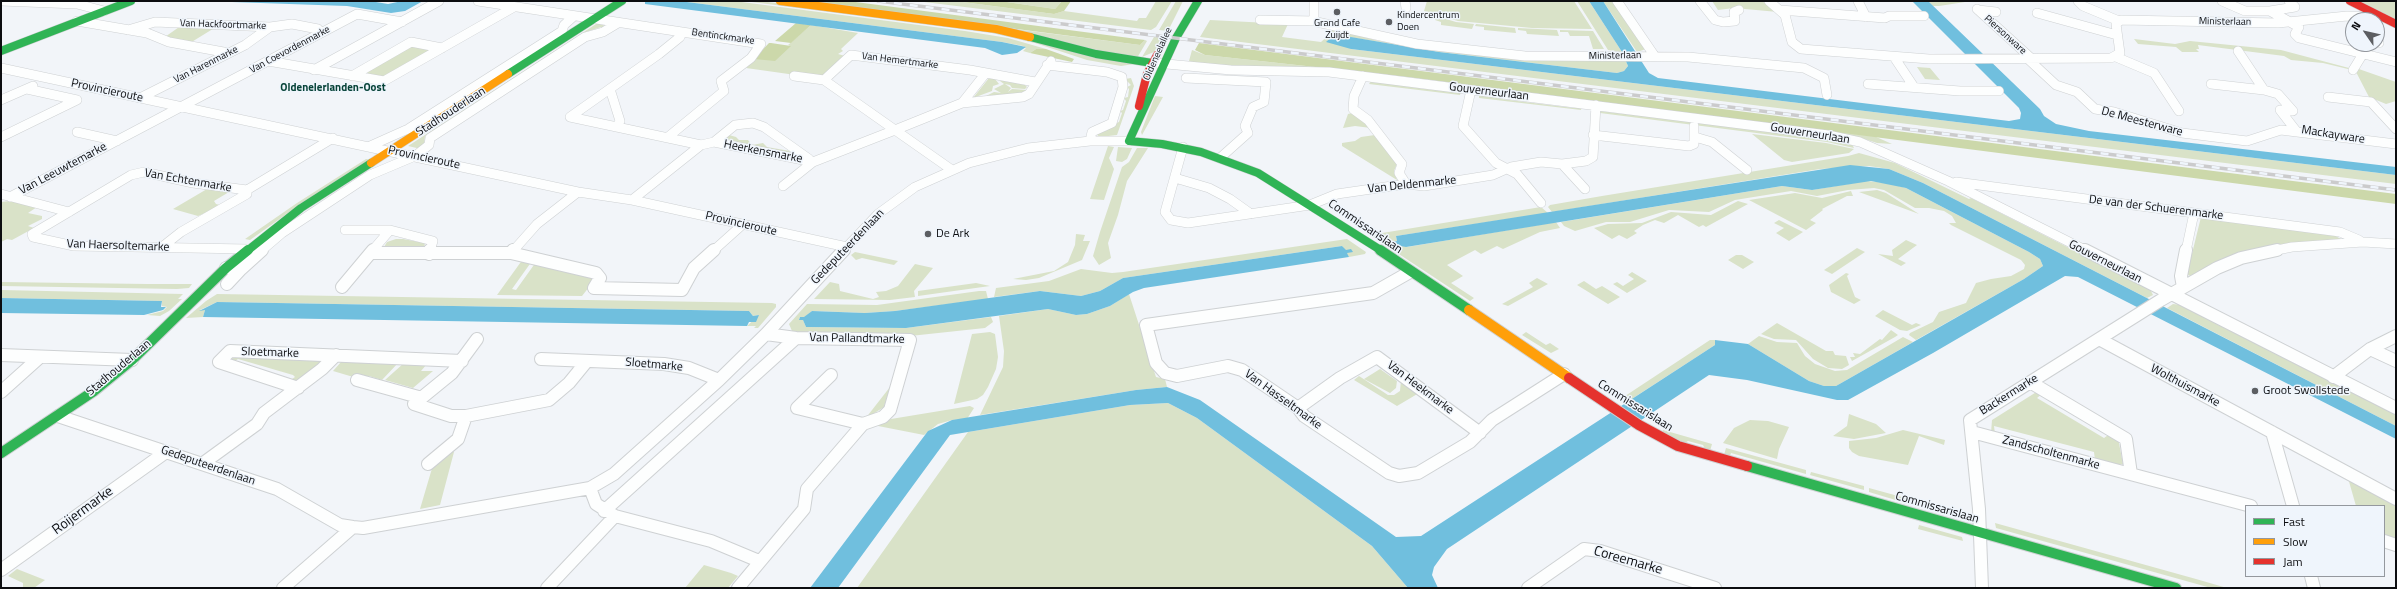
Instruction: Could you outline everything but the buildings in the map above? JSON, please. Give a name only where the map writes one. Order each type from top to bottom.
[{"type":"street","points":[[1,51],[132,1]]},
{"type":"street","points":[[314,70],[439,1]]},
{"type":"street","points":[[478,1],[594,20]]},
{"type":"street","name":"Stadhouderlaan","points":[[1,453],[94,391],[132,360],[226,268],[301,208],[622,1]]},
{"type":"street","points":[[780,1],[996,29],[1096,54],[1152,63]]},
{"type":"street","name":"Oldeneelallee","points":[[1139,116],[1139,102],[1152,63],[1186,1]]},
{"type":"street","name":"Oldeneelallee","points":[[1129,141],[1139,116],[1148,105],[1178,35],[1198,1]]},
{"type":"street","points":[[1314,1],[1316,21]]},
{"type":"street","points":[[1617,1],[1654,56]]},
{"type":"street","points":[[1700,1],[1715,20],[1723,22],[1735,21],[1734,12],[1740,10]]},
{"type":"street","points":[[1769,1],[1785,15],[1792,42],[1801,49],[1894,57],[1966,59],[2116,57],[2154,73],[2179,111]]},
{"type":"street","points":[[1858,1],[1866,17]]},
{"type":"street","points":[[2078,1],[2083,6],[2120,21],[2116,24],[2120,53],[2116,57]]},
{"type":"street","points":[[2222,1],[2245,11],[2270,11],[2295,7],[2289,1]]},
{"type":"street","points":[[2350,1],[2370,11]]},
{"type":"street","points":[[1,2],[77,4],[104,11]]},
{"type":"street","points":[[268,61],[351,77],[384,81],[442,48],[452,44],[514,7]]},
{"type":"street","points":[[1780,10],[1866,17],[1924,16]]},
{"type":"street","name":"Piersonware","points":[[1996,12],[1977,10],[2030,59]]},
{"type":"street","points":[[2270,11],[2291,21],[2299,27],[2295,34],[2299,38],[2396,62]]},
{"type":"street","name":"Ministerlaan","points":[[2365,12],[2370,11]]},
{"type":"street","points":[[2037,13],[2117,35]]},
{"type":"street","name":"Van Coevordenmarke","points":[[182,106],[357,14],[402,22]]},
{"type":"street","name":"Ministerlaan","points":[[2120,21],[2291,21],[2345,16]]},
{"type":"street","name":"Stadhouderlaan","points":[[370,146],[382,138],[408,128],[562,31],[564,25],[573,17]]},
{"type":"street","points":[[2385,18],[2396,24]]},
{"type":"street","name":"Bentinckmarke","points":[[594,20],[759,42],[761,47],[751,58],[721,81],[724,90],[668,137]]},
{"type":"street","name":"Ministerlaan","points":[[1260,20],[1316,21],[1358,32],[1425,45],[1525,56],[1654,56],[1702,58],[1804,68]]},
{"type":"street","name":"Van Hackfoortmarke","points":[[77,21],[109,28],[147,33],[169,42],[229,53]]},
{"type":"street","name":"Van Hackfoortmarke","points":[[128,30],[155,22],[270,27],[292,24],[318,29]]},
{"type":"street","name":"Stadhouderlaan","points":[[227,284],[241,269],[282,233],[370,175],[395,166],[415,156],[429,146],[430,138],[585,37],[603,32],[618,23]]},
{"type":"street","name":"Van Harenmarke","points":[[140,98],[245,45],[270,27]]},
{"type":"street","points":[[682,32],[680,37],[570,117],[571,119],[668,137],[701,145]]},
{"type":"street","points":[[351,77],[411,42],[442,48]]},
{"type":"street","points":[[1801,49],[1804,68],[1824,78],[1827,95]]},
{"type":"street","points":[[2238,51],[2264,90]]},
{"type":"street","points":[[2353,70],[2361,54]]},
{"type":"street","name":"Van Hemertmarke","points":[[824,80],[851,55],[970,70],[985,74],[1035,82]]},
{"type":"street","points":[[1894,57],[1914,87]]},
{"type":"street","name":"De Meesterware","points":[[2030,59],[2056,85],[2077,92],[2095,109],[2114,112],[2182,133],[2247,141],[2281,130],[2297,132]]},
{"type":"street","points":[[894,130],[962,103],[1029,94],[1035,82],[1049,63],[1107,72],[1122,77],[1123,87],[1112,123],[1092,132],[1090,140]]},
{"type":"street","name":"Gouverneurlaan","points":[[1152,63],[1232,70],[1329,72],[1828,135],[1876,148],[1948,181],[2166,298],[2396,408]]},
{"type":"street","name":"Provincieroute","points":[[1,68],[333,138],[578,192],[632,200],[847,247]]},
{"type":"street","points":[[962,103],[985,74]]},
{"type":"street","points":[[794,76],[824,80],[952,170]]},
{"type":"street","points":[[1363,76],[1354,96],[1352,109],[1368,120],[1402,164],[1399,173],[1406,184]]},
{"type":"street","points":[[1,100],[49,78]]},
{"type":"street","points":[[1186,78],[1266,82],[1264,102],[1253,107],[1244,126],[1248,130],[1248,133],[1220,158]]},
{"type":"street","points":[[1868,84],[1960,91],[1999,91]]},
{"type":"street","name":"Mackayware","points":[[2211,84],[2264,90],[2278,94],[2293,111],[2280,110],[2297,132],[2396,144]]},
{"type":"street","points":[[1,137],[77,100],[27,89]]},
{"type":"street","points":[[610,89],[620,121],[617,127]]},
{"type":"street","points":[[1471,90],[1464,126],[1496,163],[1517,174],[1541,203]]},
{"type":"street","points":[[2328,97],[2371,102],[2396,129]]},
{"type":"street","points":[[1596,105],[1593,135],[1685,146],[1694,144],[1694,126]]},
{"type":"street","name":"Van Leeuwtemarke","points":[[5,195],[117,141],[182,106]]},
{"type":"street","name":"Heerkensmarke","points":[[714,142],[735,125],[753,123],[764,127],[813,162]]},
{"type":"street","name":"Heerkensmarke","points":[[783,186],[813,162],[894,130]]},
{"type":"street","name":"Van Leeuwtemarke","points":[[77,132],[117,141]]},
{"type":"street","name":"Van Deldenmarke","points":[[1175,178],[1165,212],[1171,220],[1188,223],[1310,205],[1337,194],[1406,184],[1424,186],[1493,175],[1507,169],[1541,162],[1562,164],[1590,160],[1593,157],[1593,135]]},
{"type":"street","points":[[1694,137],[1712,142],[1747,170]]},
{"type":"street","name":"Van Echtenmarke","points":[[69,212],[105,192],[109,187],[137,173],[144,172],[193,183],[247,190],[333,138]]},
{"type":"street","name":"Gedeputeerdenlaan","points":[[58,416],[277,489],[340,525],[352,527],[363,528],[590,488],[614,474],[719,380],[766,334],[878,214],[915,187],[952,170],[990,156],[1028,148],[1090,140],[1129,141]]},
{"type":"street","name":"Commissarislaan","points":[[1129,141],[1182,147],[1220,158],[1258,173],[1310,205],[1640,425],[1678,446],[2176,588]]},
{"type":"street","name":"Heerkensmarke","points":[[632,200],[701,145],[714,142],[813,162]]},
{"type":"street","points":[[1182,147],[1175,178],[1209,188],[1230,199],[1251,214]]},
{"type":"street","points":[[1562,164],[1585,189]]},
{"type":"street","name":"De van der Schuerenmarke","points":[[1948,181],[2340,232],[2363,242]]},
{"type":"street","name":"Van Echtenmarke","points":[[162,247],[181,232],[247,194],[247,190]]},
{"type":"street","points":[[511,253],[537,224],[578,192]]},
{"type":"street","points":[[5,195],[69,212]]},
{"type":"street","name":"Van Haersoltemarke","points":[[69,212],[39,228],[32,234],[33,237],[74,246],[248,249]]},
{"type":"street","points":[[2183,287],[2181,276],[2194,213]]},
{"type":"street","points":[[371,253],[511,253],[596,273],[600,278],[594,288],[682,290],[694,268],[742,225]]},
{"type":"street","points":[[345,230],[390,230],[433,240],[430,254]]},
{"type":"street","points":[[342,287],[390,230]]},
{"type":"street","name":"De van der Schuerenmarke","points":[[2166,298],[2218,268],[2241,258],[2292,247],[2363,242],[2396,244]]},
{"type":"street","points":[[226,268],[241,269]]},
{"type":"street","name":"Van Hasseltmarke","points":[[1410,272],[1373,293],[1146,325],[1158,368],[1165,373],[1177,376],[1235,367],[1253,376],[1298,408],[1304,416],[1389,473],[1399,476],[1418,473],[1470,442],[1492,420],[1564,374]]},
{"type":"street","name":"Backermarke","points":[[1982,588],[1980,532],[1970,420],[2166,298]]},
{"type":"street","points":[[766,334],[796,338]]},
{"type":"street","points":[[2333,377],[2370,349],[2396,336]]},
{"type":"street","points":[[547,588],[610,513],[796,338]]},
{"type":"street","name":"Van Pallandtmarke","points":[[738,588],[804,509],[807,489],[863,424],[883,417],[890,410],[910,340],[796,338]]},
{"type":"street","points":[[477,339],[452,373],[414,404],[451,416],[466,416],[549,400],[569,383],[587,361]]},
{"type":"street","name":"Wolthuismarke","points":[[2099,339],[2396,499]]},
{"type":"street","points":[[2370,349],[2396,361]]},
{"type":"street","name":"Sloetmarke","points":[[298,388],[219,362],[230,351],[462,360]]},
{"type":"street","points":[[1,355],[132,360]]},
{"type":"street","points":[[202,464],[256,424],[264,413],[298,388],[336,355]]},
{"type":"street","name":"Van Heekmarke","points":[[1298,408],[1340,378],[1377,356],[1480,433]]},
{"type":"street","points":[[1,392],[40,357]]},
{"type":"street","name":"Sloetmarke","points":[[541,359],[664,364],[689,368],[719,380]]},
{"type":"street","points":[[831,375],[797,408],[863,424]]},
{"type":"street","points":[[357,380],[422,398]]},
{"type":"street","points":[[2030,382],[2126,439],[2131,474]]},
{"type":"street","points":[[428,464],[458,439],[466,416]]},
{"type":"street","name":"Zandscholtenmarke","points":[[1972,432],[2247,505]]},
{"type":"street","points":[[2272,432],[2293,505]]},
{"type":"street","name":"Roijermarke","points":[[1,570],[166,452]]},
{"type":"street","points":[[590,488],[596,504],[610,513],[711,541],[760,561]]},
{"type":"street","points":[[283,588],[352,527]]},
{"type":"street","points":[[2385,542],[2396,545]]},
{"type":"street","name":"Coreemarke","points":[[1528,588],[1584,549],[1600,552],[1715,588]]},
{"type":"street","points":[[2311,577],[2314,588]]},
{"type":"green space","points":[[679,1],[734,1],[965,31],[1008,38],[1046,49],[1036,49],[1030,53],[1023,51],[1026,48],[1023,46],[1002,42]]},
{"type":"green space","points":[[744,1],[760,1],[987,30],[1134,64],[1121,66],[1087,60],[1035,43],[988,32]]},
{"type":"green space","points":[[801,1],[848,1],[1145,40],[1140,45]]},
{"type":"green space","points":[[916,1],[955,1],[1054,14],[1064,11],[1137,21],[1139,18],[1146,18],[1156,1],[1172,1],[1156,27],[1151,30]]},
{"type":"green space","points":[[955,1],[1000,1],[1055,9],[1062,1],[1071,1],[1064,11],[1054,14]]},
{"type":"green space","points":[[1000,1],[1062,1],[1055,9]]},
{"type":"green space","points":[[1176,1],[1183,1],[1168,31],[1159,30]]},
{"type":"green space","points":[[1427,1],[1574,1],[1592,29],[1532,28],[1458,21],[1424,11]]},
{"type":"green space","points":[[1577,1],[1589,1],[1622,52],[1608,50]]},
{"type":"green space","points":[[1603,1],[1612,1],[1646,49],[1637,52]]},
{"type":"green space","points":[[1712,1],[1762,1],[1778,12],[1734,8],[1718,10]]},
{"type":"green space","points":[[1928,1],[2006,2],[1965,2],[1933,6]]},
{"type":"green space","points":[[2356,1],[2396,1],[2396,21],[2385,16],[2385,12],[2378,12]]},
{"type":"green space","points":[[1436,16],[1456,22],[1474,24],[1472,29],[1441,25],[1441,22],[1435,20]]},
{"type":"green space","points":[[1210,20],[1288,24],[1282,37],[1321,42],[1330,34],[1332,30],[1327,29],[1328,27],[1379,41],[1543,61],[1625,59],[1628,66],[1624,71],[1617,73],[1439,52],[1337,35],[1351,49],[2396,175],[2396,184],[1200,37]]},
{"type":"green space","points":[[796,23],[811,25],[791,43],[775,41]]},
{"type":"green space","points":[[596,24],[604,24],[603,25],[605,26],[602,31],[601,27],[586,32],[465,110],[464,113],[425,136],[424,147],[421,149],[408,146]]},
{"type":"green space","points":[[1476,24],[1515,28],[1516,33],[1484,30],[1484,27],[1475,26]]},
{"type":"green space","points":[[182,25],[216,27],[190,43],[162,39]]},
{"type":"green space","points":[[811,25],[858,33],[841,49],[843,51],[838,54],[845,56],[824,76],[817,78],[746,68],[754,59],[790,46],[788,45]]},
{"type":"green space","points":[[1006,28],[1140,45],[1145,40],[1147,41],[1137,58],[1109,54]]},
{"type":"green space","points":[[1518,28],[1557,30],[1559,36],[1527,34],[1526,31],[1518,30]]},
{"type":"green space","points":[[1560,30],[1593,31],[1604,49],[1593,49],[1589,36],[1570,36],[1568,32],[1560,32]]},
{"type":"green space","points":[[1154,37],[1163,38],[1154,52],[1142,57]]},
{"type":"green space","points":[[2134,39],[2175,44],[2190,41],[2281,50],[2349,68],[2323,63],[2291,60],[2284,56],[2198,45],[2199,49],[2196,49],[2199,52],[2182,52],[2176,47],[2138,44]]},
{"type":"green space","points":[[769,43],[791,46],[775,61],[754,59]]},
{"type":"green space","points":[[1199,43],[2396,194],[2396,204],[1407,77],[1205,55],[1195,50]]},
{"type":"green space","points":[[413,46],[434,50],[385,77],[360,75]]},
{"type":"green space","points":[[1036,49],[1046,49],[1074,59],[1072,62],[1030,53]]},
{"type":"green space","points":[[1192,50],[1205,55],[1407,77],[1874,136],[1892,144],[1877,143],[1858,137],[1283,68],[1194,64],[1189,61]]},
{"type":"green space","points":[[1917,67],[1930,68],[1940,80],[1925,79]]},
{"type":"green space","points":[[2356,68],[2396,82],[2396,101],[2386,104],[2369,97],[2355,70]]},
{"type":"green space","points":[[989,78],[995,79],[999,84],[993,86],[992,91],[973,98]]},
{"type":"green space","points":[[1131,78],[1134,86],[1117,135],[1100,137],[1097,135],[1099,130],[1119,122],[1122,113],[1120,111],[1123,110],[1126,101],[1124,98],[1128,97],[1129,89],[1127,87],[1131,85],[1125,79]]},
{"type":"green space","points":[[1372,80],[1376,82],[1426,89],[1461,91],[1460,95],[1369,84]]},
{"type":"green space","points":[[1000,81],[1024,84],[1027,87],[1025,89],[1012,88],[1010,85],[1005,84],[1011,88],[1008,92],[1012,89],[1027,90],[1021,94],[986,96],[994,92],[1001,93],[994,89],[1004,84]]},
{"type":"green space","points":[[1479,94],[1501,99],[1574,108],[1582,106],[1581,110],[1479,98]]},
{"type":"green space","points":[[1155,96],[1163,97],[1142,135],[1141,132]]},
{"type":"green space","points":[[1600,111],[1803,135],[1852,144],[1854,148],[1827,142],[1600,113]]},
{"type":"green space","points":[[1352,113],[1371,128],[1355,126],[1343,128],[1348,114]]},
{"type":"green space","points":[[1752,134],[1826,143],[1854,149],[1849,153],[1792,162],[1784,160]]},
{"type":"green space","points":[[729,135],[736,137],[739,140],[748,140],[752,145],[763,143],[767,147],[790,151],[789,153],[727,141],[729,139],[726,138]]},
{"type":"green space","points":[[1375,135],[1397,164],[1394,171],[1397,180],[1342,146],[1342,143],[1355,141],[1361,137]]},
{"type":"green space","points":[[1108,146],[1114,147],[1109,158],[1114,169],[1104,200],[1090,199]]},
{"type":"green space","points":[[1118,147],[1132,148],[1127,159],[1122,162],[1116,161]]},
{"type":"green space","points":[[1137,148],[1148,148],[1127,181],[1118,215],[1108,243],[1111,258],[1099,265],[1093,256],[1100,232],[1122,167],[1129,162]]},
{"type":"green space","points":[[1859,153],[1895,163],[1969,199],[1971,198],[2150,289],[2153,295],[2147,298],[1923,183],[1889,169],[1869,166],[1820,169],[1552,212],[1548,207],[1550,205]]},
{"type":"green space","points":[[366,159],[371,160],[288,213],[250,240],[245,239],[297,203]]},
{"type":"green space","points":[[1866,181],[1888,183],[1906,188],[2029,252],[2040,259],[2043,266],[2024,279],[1916,340],[1909,335],[1910,333],[1933,322],[1939,312],[1966,303],[1976,283],[2011,276],[2024,269],[2025,265],[2021,260],[1951,225],[1949,223],[1956,223],[1952,216],[1944,211],[1929,208],[1915,208],[1884,190],[1874,188],[1848,190],[1817,196],[1791,191],[1735,200],[1709,212],[1669,210],[1630,222],[1606,222],[1575,231],[1564,226],[1561,222],[1782,186],[1812,190]]},
{"type":"green space","points":[[207,189],[229,192],[214,201],[216,204],[223,206],[198,216],[173,209]]},
{"type":"green space","points":[[1877,190],[1886,193],[1919,214],[1859,192]]},
{"type":"green space","points":[[1851,191],[1853,196],[1847,196],[1822,209],[1823,210],[1810,220],[1816,223],[1806,230],[1749,200],[1795,193],[1822,198]]},
{"type":"green space","points":[[10,201],[37,207],[28,213],[42,216],[42,219],[28,226],[34,228],[12,240],[7,239],[1,242],[1,202]]},
{"type":"green space","points":[[1738,201],[1748,204],[1706,227],[1703,225],[1699,227],[1678,215],[1664,223],[1655,220],[1643,225],[1634,231],[1637,233],[1627,239],[1619,235],[1612,239],[1594,228],[1608,224],[1642,223],[1671,212],[1711,215]]},
{"type":"green space","points":[[1541,207],[1548,213],[1396,236],[1397,241],[1393,242],[1407,247],[1556,222],[1560,228],[1540,232],[1503,249],[1497,246],[1481,254],[1475,250],[1447,265],[1463,276],[1451,283],[1474,298],[1470,301],[1370,235]]},
{"type":"green space","points":[[2201,217],[2330,233],[2341,239],[2220,261],[2190,276],[2187,274]]},
{"type":"green space","points":[[1779,220],[1803,232],[1789,241],[1776,233],[1784,228],[1774,223]]},
{"type":"green space","points":[[1076,234],[1085,235],[1083,241],[1090,241],[1082,260],[1039,278],[1026,280],[1013,279],[1054,271],[1068,262],[1075,245]]},
{"type":"green space","points":[[396,239],[425,243],[424,248],[384,247],[387,242]]},
{"type":"green space","points":[[1347,239],[1366,252],[1365,254],[1349,257],[1342,246],[1123,278],[1100,291],[1081,296],[1040,291],[994,297],[996,288],[1049,281],[1081,269],[1112,273],[1123,272]]},
{"type":"green space","points":[[1906,240],[1917,245],[1898,259],[1906,263],[1901,266],[1878,254],[1893,256],[1892,250]]},
{"type":"green space","points":[[1857,248],[1865,252],[1832,274],[1824,270]]},
{"type":"green space","points":[[855,252],[898,261],[894,265],[862,258],[856,260],[851,255]]},
{"type":"green space","points":[[1736,255],[1742,255],[1754,262],[1743,269],[1728,260]]},
{"type":"green space","points":[[523,259],[532,261],[512,289],[516,290],[536,262],[592,277],[593,282],[582,296],[497,295]]},
{"type":"green space","points":[[915,264],[933,268],[914,291],[915,297],[890,300],[814,299],[830,282],[839,284],[840,291],[873,299],[879,297],[876,292],[886,291],[898,286]]},
{"type":"green space","points":[[1632,272],[1647,281],[1627,293],[1613,284],[1617,282],[1623,286],[1634,279],[1628,275]]},
{"type":"green space","points":[[1846,273],[1849,274],[1847,276],[1855,297],[1861,300],[1854,304],[1831,292],[1829,285]]},
{"type":"green space","points":[[1537,278],[1548,284],[1508,306],[1502,304],[1533,287],[1529,283]]},
{"type":"green space","points":[[1584,281],[1596,289],[1602,286],[1620,297],[1608,304],[1577,285]]},
{"type":"green space","points":[[1,282],[192,284],[189,288],[177,289],[1,286]]},
{"type":"green space","points":[[976,283],[990,286],[918,296],[918,291]]},
{"type":"green space","points":[[1,290],[183,294],[178,299],[182,299],[169,311],[160,316],[147,315],[163,311],[167,307],[162,306],[162,301],[1,298]]},
{"type":"green space","points":[[986,291],[988,299],[895,311],[865,313],[812,311],[804,318],[800,317],[799,320],[803,320],[806,327],[906,328],[991,317],[993,322],[985,328],[910,336],[794,334],[795,331],[792,331],[789,324],[807,304],[877,305]]},
{"type":"green space","points":[[217,294],[772,303],[776,304],[776,307],[758,328],[754,328],[756,326],[747,326],[759,315],[753,316],[749,311],[217,302],[200,310],[205,310],[203,317],[186,318]]},
{"type":"green space","points":[[1129,294],[1156,377],[1165,379],[1167,387],[1136,390],[980,415],[1003,367],[1004,351],[999,316],[1048,309],[1076,315],[1087,314],[1110,306]]},
{"type":"green space","points":[[2173,304],[2181,305],[2396,413],[2396,426],[2167,308]]},
{"type":"green space","points":[[1883,310],[1912,325],[1916,323],[1921,325],[1907,331],[1900,330],[1875,316]]},
{"type":"green space","points":[[1777,323],[1826,351],[1833,351],[1835,355],[1846,356],[1849,365],[1842,369],[1828,368],[1813,359],[1796,340],[1774,339],[1761,334]]},
{"type":"green space","points":[[1891,330],[1898,335],[1852,361],[1850,357],[1855,357],[1853,353],[1860,354],[1880,339],[1882,340]]},
{"type":"green space","points":[[990,332],[995,334],[998,357],[996,369],[988,387],[983,395],[977,399],[954,404],[972,334]]},
{"type":"green space","points":[[1526,332],[1546,345],[1550,343],[1559,349],[1551,353],[1522,335]]},
{"type":"green space","points":[[1759,336],[1777,342],[1797,343],[1805,356],[1815,364],[1835,371],[1847,370],[1903,337],[1913,342],[1836,386],[1824,386],[1809,381],[1748,344]]},
{"type":"green space","points":[[1710,340],[1715,340],[1715,345],[1624,404],[1619,400]]},
{"type":"green space","points":[[235,356],[324,361],[296,381],[292,379],[295,377],[293,375],[238,359],[232,363],[229,361]]},
{"type":"green space","points":[[341,362],[399,362],[382,380],[369,376],[360,379],[333,371]]},
{"type":"green space","points":[[404,363],[427,364],[421,371],[433,371],[413,388],[385,380]]},
{"type":"green space","points":[[1380,369],[1397,381],[1396,388],[1390,393],[1364,379]]},
{"type":"green space","points":[[1359,376],[1388,395],[1394,395],[1400,391],[1401,380],[1419,393],[1397,406],[1354,380]]},
{"type":"green space","points":[[890,387],[884,407],[865,419]]},
{"type":"green space","points":[[2038,391],[2043,393],[2037,398],[2104,438],[2111,433],[2118,438],[2123,464],[2116,466],[2095,460],[2094,452],[1994,426],[1995,434],[1991,433],[1992,420]]},
{"type":"green space","points":[[1168,403],[1197,418],[1372,546],[1408,588],[857,588],[968,432],[1130,405]]},
{"type":"green space","points":[[970,406],[974,408],[967,419],[952,420],[938,424],[924,435],[873,425],[891,419]]},
{"type":"green space","points":[[1849,414],[1876,424],[1886,433],[1854,439],[1833,436],[1847,426]]},
{"type":"green space","points":[[1750,420],[1768,421],[1789,427],[1779,449],[1777,459],[1723,443],[1734,428]]},
{"type":"green space","points":[[1663,430],[1712,444],[1710,451],[1705,449],[1703,445],[1688,441],[1685,443],[1662,432]]},
{"type":"green space","points":[[1903,430],[1945,440],[1944,445],[1919,436],[1908,465],[1859,456],[1852,452],[1849,448],[1849,441],[1876,438]]},
{"type":"green space","points":[[1726,448],[1806,470],[1806,474],[1731,453],[1730,456],[1724,455]]},
{"type":"green space","points":[[450,451],[454,452],[440,505],[420,509],[433,465]]},
{"type":"green space","points":[[1811,472],[1864,486],[1864,490],[1810,475]]},
{"type":"green space","points":[[2348,478],[2396,504],[2396,539],[2385,536],[2385,505],[2356,505]]},
{"type":"green space","points":[[1869,488],[1909,499],[1909,504],[1869,492]]},
{"type":"green space","points":[[1995,523],[2227,588],[2211,588],[1996,528]]},
{"type":"green space","points":[[1919,525],[1962,537],[1963,541],[1918,529]]},
{"type":"green space","points":[[704,565],[738,576],[728,588],[685,588]]},
{"type":"green space","points":[[17,569],[45,580],[34,588],[23,588],[23,583],[8,576]]},
{"type":"water","points":[[203,1],[370,1],[388,4],[402,1],[423,1],[405,11],[391,13],[347,6]]},
{"type":"water","points":[[645,1],[679,1],[1002,42],[1026,47],[1017,53],[1002,55],[985,48],[645,4]]},
{"type":"water","points":[[1589,1],[1603,1],[1649,73],[1658,78],[2009,121],[2020,119],[2021,113],[2019,108],[1912,1],[1928,1],[2040,109],[2044,116],[2056,124],[2089,131],[2396,167],[2396,175],[1351,49],[1326,42],[1334,35],[1345,36],[1439,52],[1617,73],[1624,71],[1628,66],[1622,52]]},
{"type":"water","points":[[1850,165],[1889,169],[1923,183],[2396,426],[2396,439],[2078,277],[2065,276],[1933,353],[1848,400],[1837,400],[1747,380],[1709,375],[1447,549],[1434,567],[1432,575],[1438,588],[1408,588],[1372,546],[1197,418],[1168,403],[1130,405],[950,435],[838,588],[810,588],[928,431],[952,420],[1136,390],[1167,387],[1200,400],[1396,537],[1421,536],[1715,345],[1715,340],[1748,344],[1809,381],[1824,386],[1836,386],[2024,279],[2043,266],[2040,259],[2029,252],[1906,188],[1871,181],[1812,190],[1782,186],[1406,247],[1395,245],[1393,242],[1397,241],[1396,236]]},
{"type":"water","points":[[1342,246],[1346,250],[1351,249],[1353,252],[1347,253],[1349,257],[1144,288],[1133,292],[1110,306],[1087,314],[1076,315],[1048,309],[906,328],[806,327],[803,320],[799,320],[800,317],[804,317],[812,311],[865,313],[895,311],[1040,291],[1081,296],[1100,291],[1123,278]]},
{"type":"water","points":[[1,298],[162,301],[161,307],[166,307],[163,310],[144,315],[1,313]]},
{"type":"water","points":[[217,302],[749,311],[753,316],[759,315],[756,322],[749,322],[747,326],[203,317],[205,310],[199,311]]},
{"type":"railway","points":[[878,1],[2396,190]]},
{"type":"traffic: fast","points":[[1,51],[131,1]]},
{"type":"traffic: fast","points":[[508,74],[622,1]]},
{"type":"traffic: fast","points":[[1198,1],[1176,38],[1129,141],[1162,144],[1201,152],[1258,173],[1356,234],[1469,310]]},
{"type":"traffic: fast","points":[[1030,37],[1096,54],[1152,63]]},
{"type":"traffic: fast","points":[[1,453],[94,391],[132,360],[226,268],[301,208],[371,163]]},
{"type":"traffic: fast","points":[[1747,466],[2176,588]]},
{"type":"traffic: slow","points":[[780,1],[996,29],[1030,37]]},
{"type":"traffic: slow","points":[[371,163],[508,74]]},
{"type":"traffic: slow","points":[[1469,310],[1569,378]]},
{"type":"traffic: jam","points":[[2350,1],[2396,24]]},
{"type":"traffic: jam","points":[[1139,106],[1147,74],[1157,55]]},
{"type":"traffic: jam","points":[[1569,378],[1639,425],[1678,446],[1747,466]]},
{"type":"place","name":"Grand Cafe Zuijdt","points":[[1337,12]]},
{"type":"place","name":"Kindercentrum Doen","points":[[1389,22]]},
{"type":"place","name":"De Ark","points":[[928,234]]},
{"type":"place","name":"Groot Swollstede","points":[[2255,391]]},
{"type":"district","name":"Oldenelerlanden-Oost","points":[[333,88]]}]
